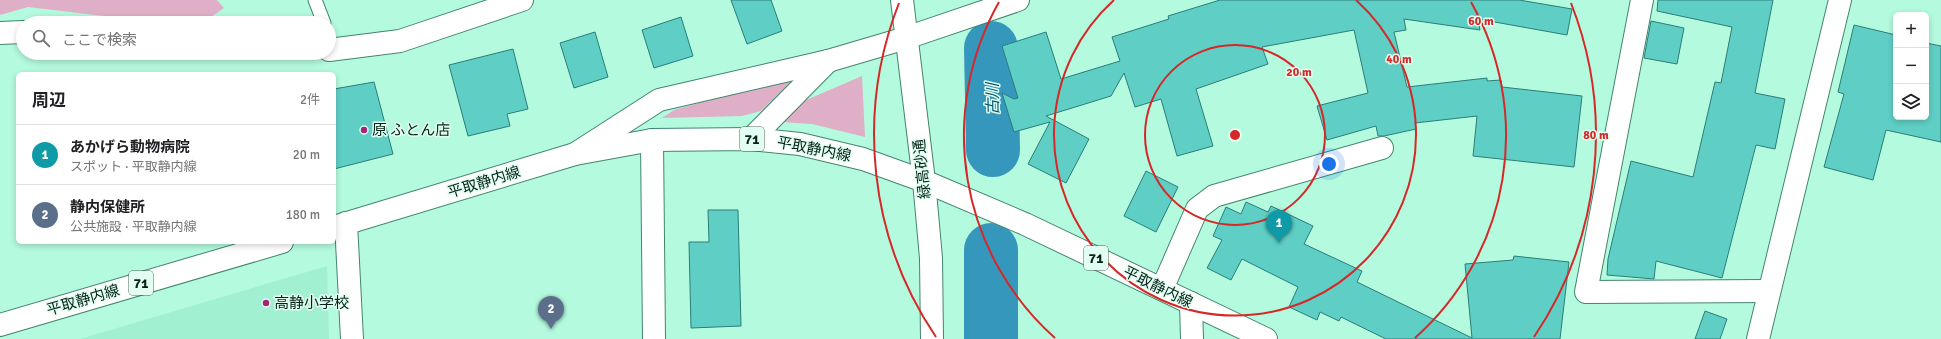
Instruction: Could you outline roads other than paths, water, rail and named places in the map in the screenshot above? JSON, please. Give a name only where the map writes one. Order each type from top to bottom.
[{"type":"street","name":"緑高砂通","points":[[902,0],[924,181],[931,258],[932,339]]},
{"type":"street","points":[[575,154],[659,100],[828,61],[906,38],[1018,0]]},
{"type":"street","points":[[1642,0],[1586,292],[1769,291]]},
{"type":"street","points":[[1758,339],[1840,0]]},
{"type":"street","points":[[336,45],[400,41],[517,1]]},
{"type":"street","points":[[0,33],[16,32]]},
{"type":"street","points":[[752,139],[828,61]]},
{"type":"street","name":"平取静内線","points":[[340,225],[575,154],[652,140],[752,139],[800,144],[863,159],[924,181],[1025,224],[1266,339]]},
{"type":"street","points":[[652,140],[654,339]]},
{"type":"street","points":[[1162,289],[1197,209],[1214,196],[1382,148]]},
{"type":"street","points":[[340,225],[352,339]]},
{"type":"street","name":"平取静内線","points":[[0,325],[275,244]]},
{"type":"street","points":[[1191,303],[1192,339]]},
{"type":"lane","points":[[315,0],[321,16]]},
{"type":"waterway","name":"古川","points":[[991,48],[993,150]]},
{"type":"waterway","name":"古川","points":[[991,250],[991,339]]},
{"type":"place","name":"原 ふとん店","points":[[364,130]]},
{"type":"place","name":"あかげら動物病院","points":[[1279,243]]},
{"type":"place","name":"高静小学校","points":[[266,303]]},
{"type":"place","name":"静内保健所","points":[[551,329]]}]
